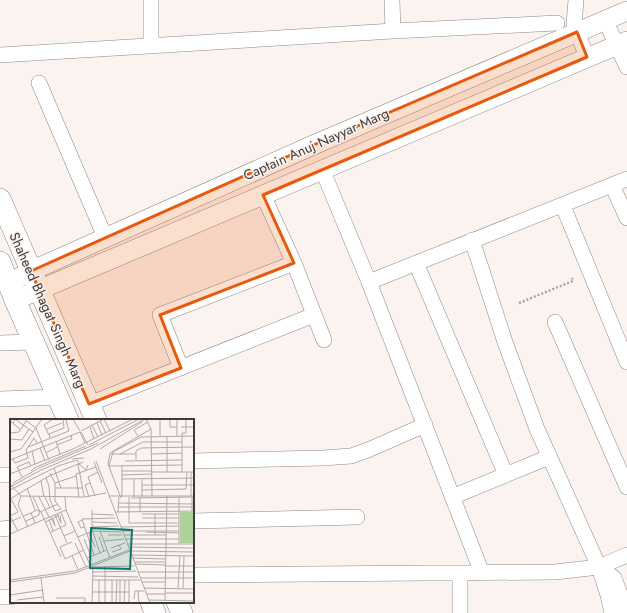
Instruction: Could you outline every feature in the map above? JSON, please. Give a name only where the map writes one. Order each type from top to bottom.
[{"type":"main road","name":"Shaheed Bhagat Singh Marg","points":[[0,199],[93,412]]},
{"type":"main road","name":"Shaheed Bhagat Singh Marg","points":[[0,262],[8,289],[34,342],[68,419]]},
{"type":"main road","points":[[151,603],[155,613]]},
{"type":"main road","points":[[177,603],[182,613]]},
{"type":"street","points":[[151,0],[151,46]]},
{"type":"street","points":[[392,0],[393,31]]},
{"type":"street","points":[[576,0],[574,24],[587,57]]},
{"type":"street","name":"Captain Anuj Nayyar Marg","points":[[8,289],[31,271],[105,237],[311,146],[627,11]]},
{"type":"street","points":[[606,20],[622,43],[627,67]]},
{"type":"street","points":[[0,55],[393,31],[557,23]]},
{"type":"street","name":"Captain Anuj Nayyar Marg","points":[[8,289],[39,290],[622,43]]},
{"type":"street","points":[[39,83],[105,237]]},
{"type":"street","points":[[322,169],[369,282],[482,573]]},
{"type":"street","points":[[369,282],[472,240],[563,206],[627,179]]},
{"type":"street","points":[[612,185],[627,218]]},
{"type":"street","points":[[263,195],[294,263],[324,340]]},
{"type":"street","points":[[563,206],[627,362]]},
{"type":"street","points":[[472,240],[505,342],[537,429],[598,567],[608,595],[612,613]]},
{"type":"street","points":[[180,368],[160,315],[294,263]]},
{"type":"street","points":[[416,263],[506,475]]},
{"type":"street","points":[[93,412],[180,368],[314,315]]},
{"type":"street","points":[[555,322],[627,487]]},
{"type":"street","points":[[0,343],[34,342]]},
{"type":"street","points":[[0,399],[58,397]]},
{"type":"street","points":[[194,461],[351,456],[425,425]]},
{"type":"street","points":[[452,497],[550,457]]},
{"type":"street","points":[[194,521],[357,517]]},
{"type":"street","points":[[194,575],[460,574],[555,572],[598,567],[627,555]]},
{"type":"street","points":[[598,567],[614,578],[627,612]]},
{"type":"street","points":[[460,574],[460,613]]},
{"type":"path","points":[[519,303],[573,281],[570,274]]},
{"type":"highlighted area","points":[[577,32],[587,57],[263,195],[294,263],[160,315],[181,368],[89,404],[31,271],[311,146]]}]
